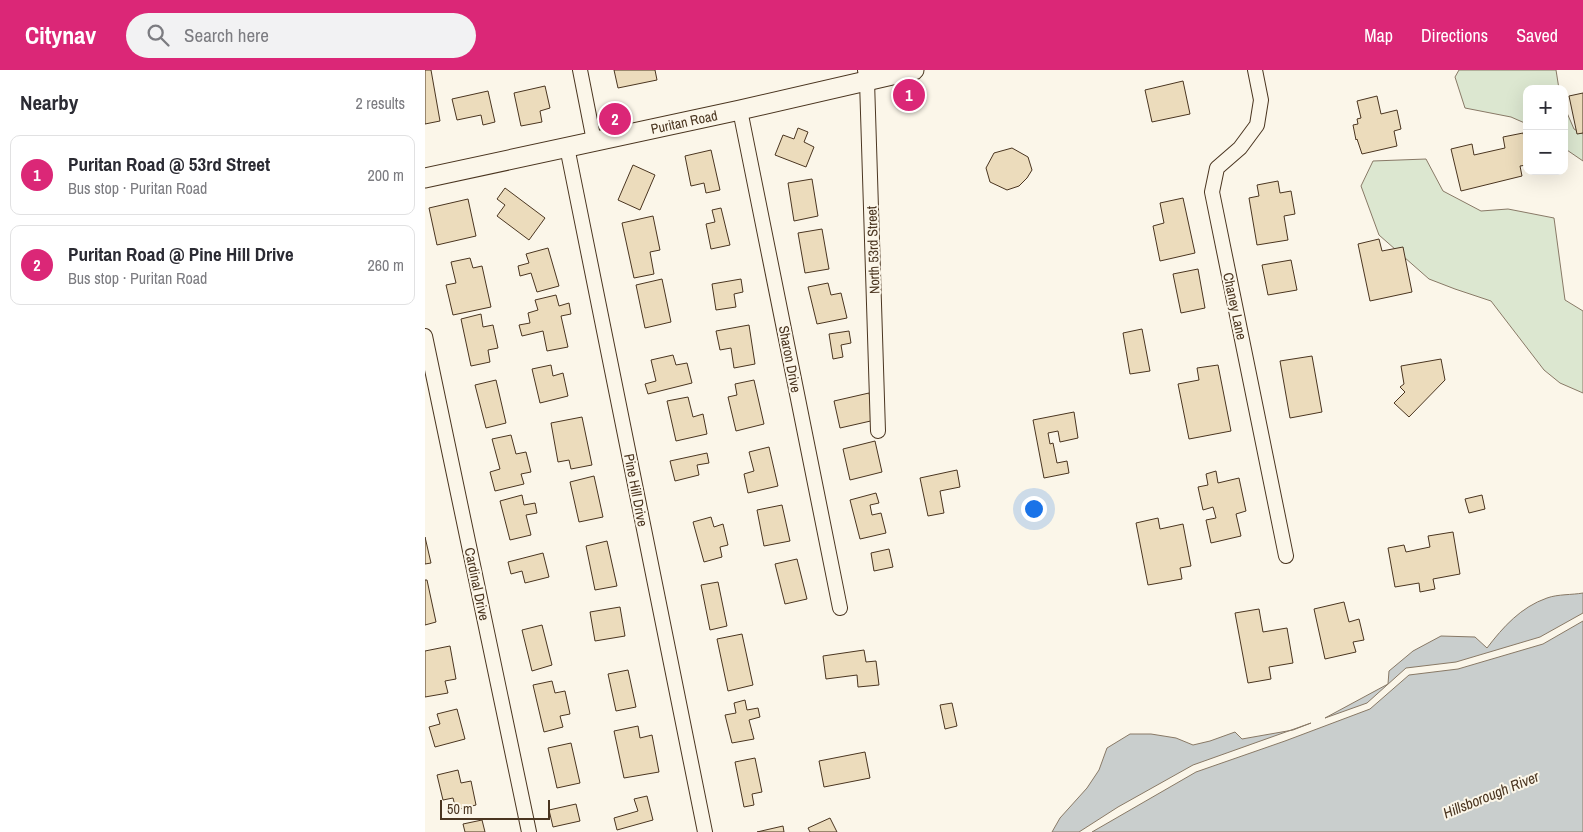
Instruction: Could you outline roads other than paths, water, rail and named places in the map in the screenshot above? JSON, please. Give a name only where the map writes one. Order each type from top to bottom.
[{"type":"street","points":[[580,70],[594,141]]},
{"type":"street","name":"Puritan Road","points":[[425,178],[740,110],[866,75],[913,70]]},
{"type":"street","name":"Chaney Lane","points":[[1255,70],[1261,100],[1257,125],[1240,148],[1217,168],[1212,192],[1286,556]]},
{"type":"street","name":"North 53rd Street","points":[[866,75],[879,430]]},
{"type":"street","name":"Sharon Drive","points":[[740,110],[840,608]]},
{"type":"street","name":"Pine Hill Drive","points":[[567,147],[705,832]]},
{"type":"street","name":"Cardinal Drive","points":[[425,336],[529,832]]},
{"type":"water","points":[[1583,593],[1583,613],[1540,637],[1456,662],[1406,668],[1367,703],[1325,718],[1388,684],[1389,671],[1413,651],[1441,636],[1475,637],[1487,648],[1506,625],[1529,607],[1551,597]]},
{"type":"water","name":"Hillsborough River","points":[[1583,621],[1583,832],[1092,832],[1196,772],[1370,709],[1409,675],[1458,669],[1543,644]]},
{"type":"water","points":[[1290,731],[1193,765],[1118,807],[1079,832],[1052,832],[1060,818],[1087,788],[1099,770],[1107,748],[1130,734],[1151,734],[1176,738],[1193,745],[1235,732],[1242,739]]},
{"type":"place","name":"Puritan Road @ 53rd Street","points":[[909,95]]},
{"type":"place","name":"Puritan Road @ Pine Hill Drive","points":[[615,119]]}]
